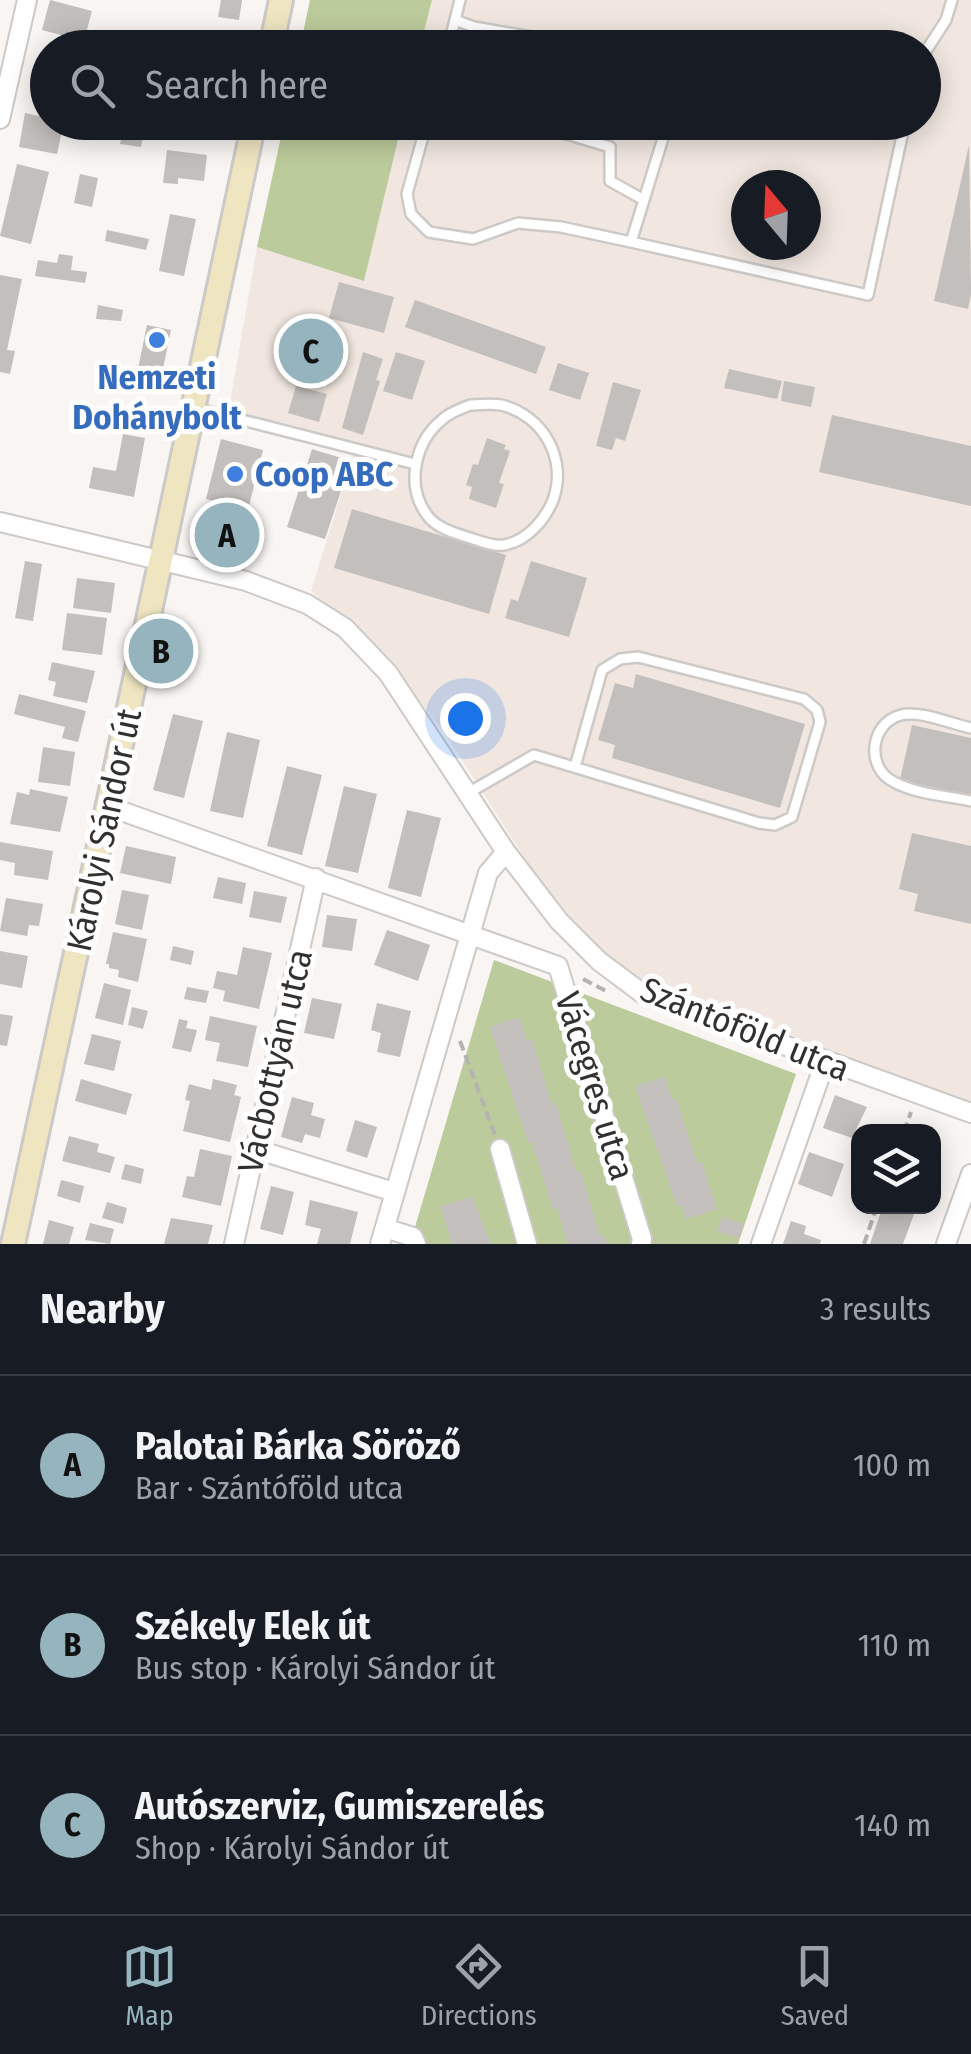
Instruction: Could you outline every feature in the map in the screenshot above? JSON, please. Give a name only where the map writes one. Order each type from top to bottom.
[{"type":"street","points":[[0,119],[27,0]]},
{"type":"street","points":[[275,30],[281,0]]},
{"type":"street","name":"Károlyi Sándor út","points":[[13,1244],[110,807],[250,140]]},
{"type":"street","name":"Szántóföld utca","points":[[0,522],[246,581],[289,595],[345,628],[388,674],[506,852],[558,921],[599,961],[643,994],[971,1113]]},
{"type":"street","points":[[110,807],[469,933]]},
{"type":"street","points":[[416,1244],[413,1236],[382,1236],[488,873],[506,852]]},
{"type":"street","name":"Vácbottyán utca","points":[[234,1244],[316,878]]},
{"type":"street","name":"Vácegres utca","points":[[469,933],[558,966],[642,1242]]},
{"type":"street","points":[[761,1244],[825,1062]]},
{"type":"street","points":[[500,1148],[527,1244]]},
{"type":"street","points":[[255,1149],[394,1192]]},
{"type":"street","points":[[946,1244],[971,1174]]},
{"type":"lane","points":[[452,30],[460,0]]},
{"type":"lane","points":[[940,30],[952,0]]},
{"type":"lane","points":[[455,20],[499,30]]},
{"type":"lane","points":[[422,140],[407,194],[411,214],[429,232],[473,239],[518,223],[561,228],[868,295],[901,140]]},
{"type":"lane","points":[[586,140],[610,147],[610,181],[644,200]]},
{"type":"lane","points":[[631,242],[662,140]]},
{"type":"lane","points":[[498,404],[525,414],[546,434],[557,460],[558,488],[548,514],[528,534],[502,546],[452,533],[428,518],[416,492],[415,464],[425,437],[444,417],[470,405],[498,404]]},
{"type":"lane","points":[[193,407],[415,464]]},
{"type":"lane","points":[[468,793],[534,756],[775,825],[792,817],[820,722],[817,710],[804,699],[638,658],[620,660],[602,670],[575,767]]},
{"type":"lane","points":[[971,728],[906,713],[882,727],[875,740],[874,755],[892,782],[971,801]]},
{"type":"path","points":[[448,1008],[500,1148]]},
{"type":"path","points":[[907,1124],[910,1114]]},
{"type":"path","points":[[864,1244],[874,1214]]},
{"type":"shaded area","points":[[432,0],[971,0],[971,1103],[650,989],[612,960],[545,890],[449,740],[397,671],[311,591],[354,452],[227,420],[257,247],[364,280],[398,140],[941,140],[941,30],[424,30]]},
{"type":"green space","points":[[310,0],[432,0],[424,30],[304,30]]},
{"type":"green space","points":[[280,140],[398,140],[364,281],[257,247]]},
{"type":"green space","points":[[494,960],[796,1074],[738,1244],[410,1244]]},
{"type":"building","points":[[50,0],[92,11],[87,30],[42,30]]},
{"type":"building","points":[[221,0],[242,0],[239,20],[218,17]]},
{"type":"building","points":[[25,113],[30,114],[30,140],[60,140],[57,154],[19,147]]},
{"type":"building","points":[[121,140],[142,140],[141,147],[120,144]]},
{"type":"building","points":[[969,145],[971,294],[968,309],[934,301]]},
{"type":"building","points":[[167,150],[207,155],[204,181],[178,178],[178,184],[163,183]]},
{"type":"building","points":[[17,164],[49,172],[31,244],[0,236]]},
{"type":"building","points":[[80,174],[98,178],[92,207],[74,203]]},
{"type":"building","points":[[170,214],[196,219],[184,276],[159,271]]},
{"type":"building","points":[[107,230],[149,239],[146,250],[105,241]]},
{"type":"building","points":[[59,254],[73,256],[71,270],[87,272],[85,283],[35,276],[38,260],[57,263]]},
{"type":"building","points":[[0,275],[22,279],[7,350],[15,351],[10,374],[0,372]]},
{"type":"building","points":[[339,282],[394,297],[384,333],[329,318]]},
{"type":"building","points":[[415,300],[546,347],[536,374],[405,327]]},
{"type":"building","points":[[98,305],[123,310],[121,321],[96,319]]},
{"type":"building","points":[[147,325],[171,330],[158,393],[134,388]]},
{"type":"building","points":[[363,352],[383,359],[363,435],[342,428]]},
{"type":"building","points":[[396,352],[425,361],[412,400],[383,391]]},
{"type":"building","points":[[558,363],[589,373],[580,400],[549,390]]},
{"type":"building","points":[[729,369],[782,381],[777,399],[724,388]]},
{"type":"building","points":[[784,381],[815,387],[811,407],[781,401]]},
{"type":"building","points":[[613,382],[641,390],[625,441],[616,438],[612,450],[596,446]]},
{"type":"building","points":[[296,386],[327,394],[319,422],[288,413]]},
{"type":"building","points":[[832,415],[971,446],[971,506],[819,472]]},
{"type":"building","points":[[123,434],[145,438],[134,497],[89,488],[93,467],[116,471]]},
{"type":"building","points":[[487,438],[506,445],[504,449],[510,451],[499,483],[504,484],[496,508],[469,499],[472,487],[466,485]]},
{"type":"building","name":"Coop ABC","points":[[221,439],[263,450],[248,510],[206,499]]},
{"type":"building","points":[[312,449],[351,461],[325,539],[287,527]]},
{"type":"building","points":[[352,509],[506,555],[489,614],[334,568]]},
{"type":"building","points":[[213,513],[248,520],[240,558],[205,550]]},
{"type":"building","points":[[25,561],[42,564],[33,621],[15,618]]},
{"type":"building","points":[[531,561],[587,578],[569,637],[505,618],[511,599],[518,601]]},
{"type":"building","points":[[77,578],[115,583],[111,613],[73,608]]},
{"type":"building","points":[[67,613],[107,618],[102,655],[62,650]]},
{"type":"building","points":[[52,662],[95,671],[87,703],[53,696],[56,682],[48,680]]},
{"type":"building","points":[[636,674],[805,724],[780,808],[612,758],[615,745],[598,740],[615,683],[633,688]]},
{"type":"building","points":[[19,694],[86,711],[78,742],[62,738],[65,727],[14,714]]},
{"type":"building","points":[[173,714],[203,721],[184,798],[153,790]]},
{"type":"building","points":[[912,725],[971,738],[971,796],[900,780]]},
{"type":"building","points":[[227,732],[260,740],[243,818],[210,811]]},
{"type":"building","points":[[43,747],[75,752],[70,786],[38,782]]},
{"type":"building","points":[[287,766],[322,775],[302,855],[267,846]]},
{"type":"building","points":[[344,786],[377,794],[358,873],[325,866]]},
{"type":"building","points":[[30,789],[68,797],[60,832],[10,824],[17,792],[29,795]]},
{"type":"building","points":[[407,810],[441,818],[421,897],[388,888]]},
{"type":"building","points":[[912,833],[971,846],[971,924],[914,911],[918,894],[899,889]]},
{"type":"building","points":[[0,842],[53,851],[48,880],[14,875],[15,863],[0,860]]},
{"type":"building","points":[[126,846],[176,857],[171,884],[120,873]]},
{"type":"building","points":[[218,877],[246,883],[242,904],[213,898]]},
{"type":"building","points":[[122,890],[149,895],[142,930],[115,924]]},
{"type":"building","points":[[254,891],[287,897],[281,923],[249,917]]},
{"type":"building","points":[[6,898],[43,904],[39,926],[29,925],[27,936],[0,931]]},
{"type":"building","points":[[327,915],[357,919],[352,951],[322,947]]},
{"type":"building","points":[[387,930],[430,945],[418,981],[374,965]]},
{"type":"building","points":[[113,932],[147,939],[138,982],[118,977],[119,970],[106,964]]},
{"type":"building","points":[[173,946],[194,951],[191,965],[170,960]]},
{"type":"building","points":[[243,947],[272,953],[259,1009],[223,1001],[225,991],[213,988],[217,971],[237,975]]},
{"type":"building","points":[[0,951],[28,956],[22,988],[0,984]]},
{"type":"building","points":[[104,983],[131,990],[123,1025],[95,1018]]},
{"type":"building","points":[[187,987],[209,991],[206,1003],[184,999]]},
{"type":"building","points":[[312,998],[342,1004],[334,1039],[304,1033]]},
{"type":"building","points":[[377,1003],[411,1011],[400,1057],[377,1052],[381,1033],[371,1030]]},
{"type":"building","points":[[132,1007],[148,1011],[143,1029],[128,1025]]},
{"type":"building","points":[[0,1014],[13,1016],[7,1046],[0,1045]]},
{"type":"building","points":[[210,1016],[257,1026],[248,1067],[216,1061],[220,1043],[205,1040]]},
{"type":"building","points":[[520,1017],[527,1041],[532,1039],[552,1105],[556,1104],[600,1236],[604,1235],[607,1244],[568,1244],[557,1208],[553,1210],[490,1027]]},
{"type":"building","points":[[179,1019],[188,1021],[186,1028],[197,1030],[191,1052],[172,1048]]},
{"type":"building","points":[[92,1034],[121,1041],[114,1071],[84,1064]]},
{"type":"building","points":[[665,1077],[697,1163],[702,1162],[717,1209],[686,1219],[681,1205],[677,1206],[635,1086]]},
{"type":"building","points":[[81,1079],[132,1094],[126,1115],[75,1101]]},
{"type":"building","points":[[213,1079],[237,1085],[234,1095],[241,1097],[230,1142],[183,1131],[190,1101],[185,1100],[189,1084],[211,1090]]},
{"type":"building","points":[[835,1095],[867,1107],[859,1124],[851,1124],[851,1138],[823,1128]]},
{"type":"building","points":[[292,1097],[314,1103],[311,1115],[325,1119],[320,1138],[305,1134],[302,1143],[281,1137]]},
{"type":"building","points":[[355,1120],[377,1127],[367,1158],[346,1151]]},
{"type":"building","points":[[69,1136],[99,1144],[97,1152],[115,1157],[110,1173],[62,1161]]},
{"type":"building","points":[[200,1149],[232,1156],[221,1206],[182,1197],[187,1176],[194,1177]]},
{"type":"building","points":[[809,1152],[844,1164],[832,1197],[798,1184]]},
{"type":"building","points":[[125,1164],[144,1169],[141,1184],[121,1179]]},
{"type":"building","points":[[61,1180],[84,1186],[80,1203],[57,1196]]},
{"type":"building","points":[[271,1186],[294,1192],[283,1235],[260,1229]]},
{"type":"building","points":[[472,1197],[491,1244],[452,1244],[440,1206]]},
{"type":"building","points":[[310,1200],[358,1212],[350,1244],[317,1244],[321,1229],[305,1225]]},
{"type":"building","points":[[107,1202],[127,1208],[123,1224],[102,1218]]},
{"type":"building","points":[[880,1214],[914,1214],[903,1244],[870,1244]]},
{"type":"building","points":[[722,1217],[744,1224],[739,1238],[717,1231]]},
{"type":"building","points":[[171,1218],[213,1225],[208,1244],[164,1244]]},
{"type":"building","points":[[49,1220],[74,1227],[69,1244],[43,1244]]},
{"type":"building","points":[[791,1221],[806,1226],[804,1234],[821,1240],[820,1244],[783,1244]]},
{"type":"building","points":[[90,1223],[114,1229],[110,1244],[85,1240]]},
{"type":"place","name":"Nemzeti Dohánybolt","points":[[157,340]]},
{"type":"place","name":"Autószerviz, Gumiszerelés","points":[[311,351]]},
{"type":"place","name":"Coop ABC","points":[[235,474]]},
{"type":"place","name":"Palotai Bárka Söröző","points":[[227,535]]},
{"type":"place","name":"Székely Elek út","points":[[161,651]]}]
